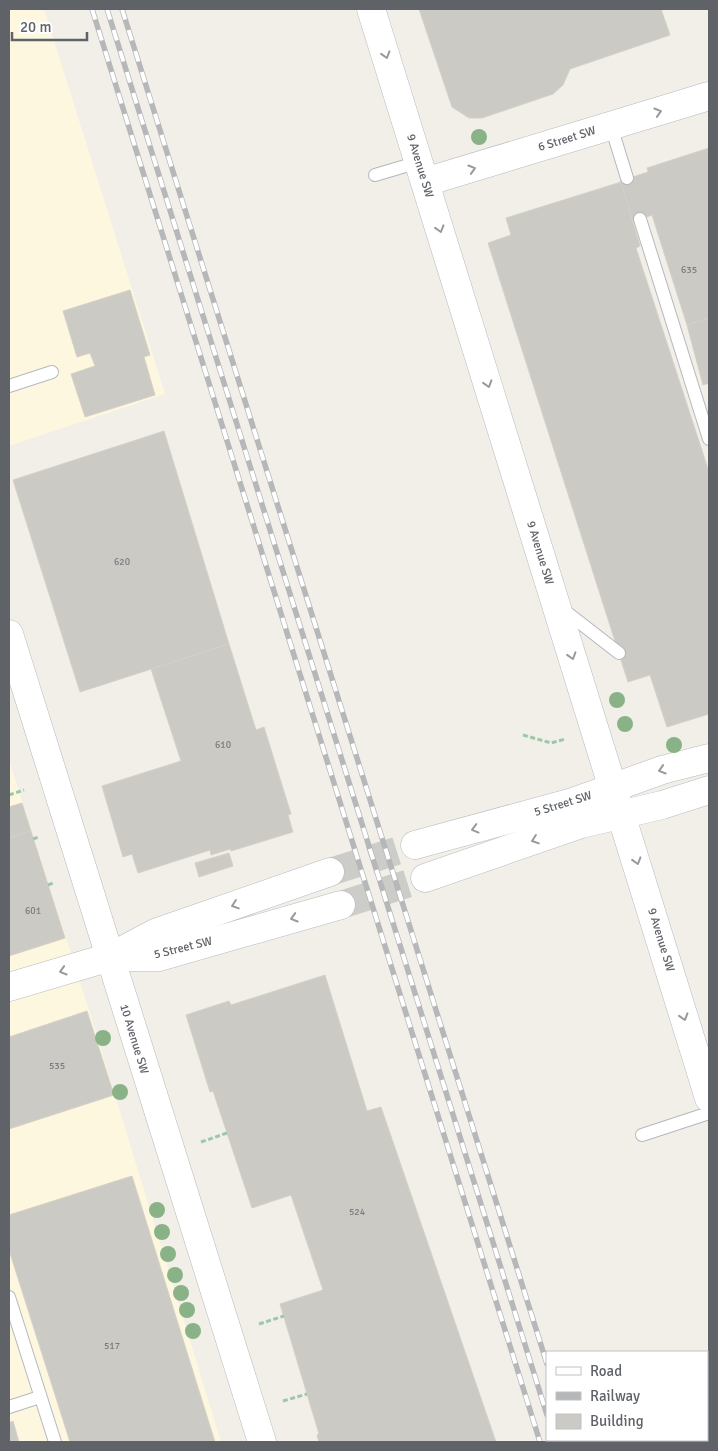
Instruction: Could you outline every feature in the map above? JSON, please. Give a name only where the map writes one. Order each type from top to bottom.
[{"type":"main road","name":"9 Avenue SW","points":[[371,9],[709,1098]]},
{"type":"main road","name":"6 Street SW","points":[[422,172],[611,126],[709,96]]},
{"type":"main road","name":"10 Avenue SW","points":[[9,634],[262,1442]]},
{"type":"main road","name":"5 Street SW","points":[[415,845],[573,802],[662,770],[709,758]]},
{"type":"main road","name":"5 Street SW","points":[[425,878],[581,824],[622,815],[709,790]]},
{"type":"main road","name":"5 Street SW","points":[[9,988],[110,957],[155,933],[330,872]]},
{"type":"main road","name":"5 Street SW","points":[[110,957],[159,957],[341,905]]},
{"type":"lane","points":[[611,126],[628,178]]},
{"type":"lane","points":[[375,175],[422,172]]},
{"type":"lane","points":[[640,219],[709,439]]},
{"type":"lane","points":[[9,386],[52,372]]},
{"type":"lane","points":[[556,604],[616,650]]},
{"type":"lane","points":[[642,1135],[709,1113]]},
{"type":"lane","points":[[9,1297],[55,1442]]},
{"type":"lane","points":[[9,1406],[40,1397]]},
{"type":"path","points":[[523,735],[551,743],[565,739]]},
{"type":"path","points":[[9,795],[24,790]]},
{"type":"path","points":[[33,839],[38,837]]},
{"type":"path","points":[[48,884],[53,883]]},
{"type":"path","points":[[201,1142],[227,1133]]},
{"type":"path","points":[[259,1324],[284,1316]]},
{"type":"path","points":[[283,1402],[307,1394]]},
{"type":"shaded area","points":[[9,9],[44,9],[165,394],[9,446]]},
{"type":"shaded area","points":[[9,760],[89,1010],[221,1442],[9,1442]]},
{"type":"building","points":[[419,9],[661,9],[670,35],[570,69],[563,85],[553,94],[482,118],[469,118],[452,107]]},
{"type":"building","points":[[709,148],[709,318],[687,325],[652,215],[633,222],[620,181],[648,172],[647,168]]},
{"type":"building","points":[[621,182],[640,246],[636,248],[709,472],[709,714],[667,727],[650,675],[628,682],[488,243],[511,235],[506,218]]},
{"type":"building","points":[[130,290],[150,355],[144,357],[155,395],[85,417],[71,374],[95,366],[90,353],[77,357],[63,311]]},
{"type":"building","points":[[709,318],[709,383],[703,385],[687,325]]},
{"type":"building","points":[[164,431],[229,644],[80,692],[13,480]]},
{"type":"building","points":[[229,644],[256,730],[264,727],[291,814],[288,815],[293,832],[231,851],[230,849],[211,855],[210,850],[138,873],[132,854],[123,857],[102,786],[181,761],[151,669]]},
{"type":"building","points":[[22,803],[31,831],[9,838],[9,807]]},
{"type":"building","points":[[31,831],[65,938],[9,956],[9,838]]},
{"type":"building","points":[[229,853],[233,866],[199,877],[195,863]]},
{"type":"building","points":[[325,975],[367,1111],[381,1107],[496,1442],[319,1442],[317,1435],[319,1434],[280,1304],[323,1290],[291,1195],[252,1208],[213,1091],[210,1092],[186,1015],[229,1001],[231,1005]]},
{"type":"building","points":[[87,1011],[114,1095],[9,1129],[9,1037]]},
{"type":"building","points":[[132,1176],[215,1442],[70,1442],[9,1250],[9,1215]]},
{"type":"building","points":[[13,1421],[19,1442],[9,1442],[9,1423]]},
{"type":"tunnel","points":[[330,872],[415,845]]},
{"type":"tunnel","points":[[341,905],[425,878]]},
{"type":"railway","points":[[92,9],[540,1442]]},
{"type":"railway","points":[[107,9],[546,1412]]},
{"type":"railway","points":[[122,9],[546,1361]]}]
